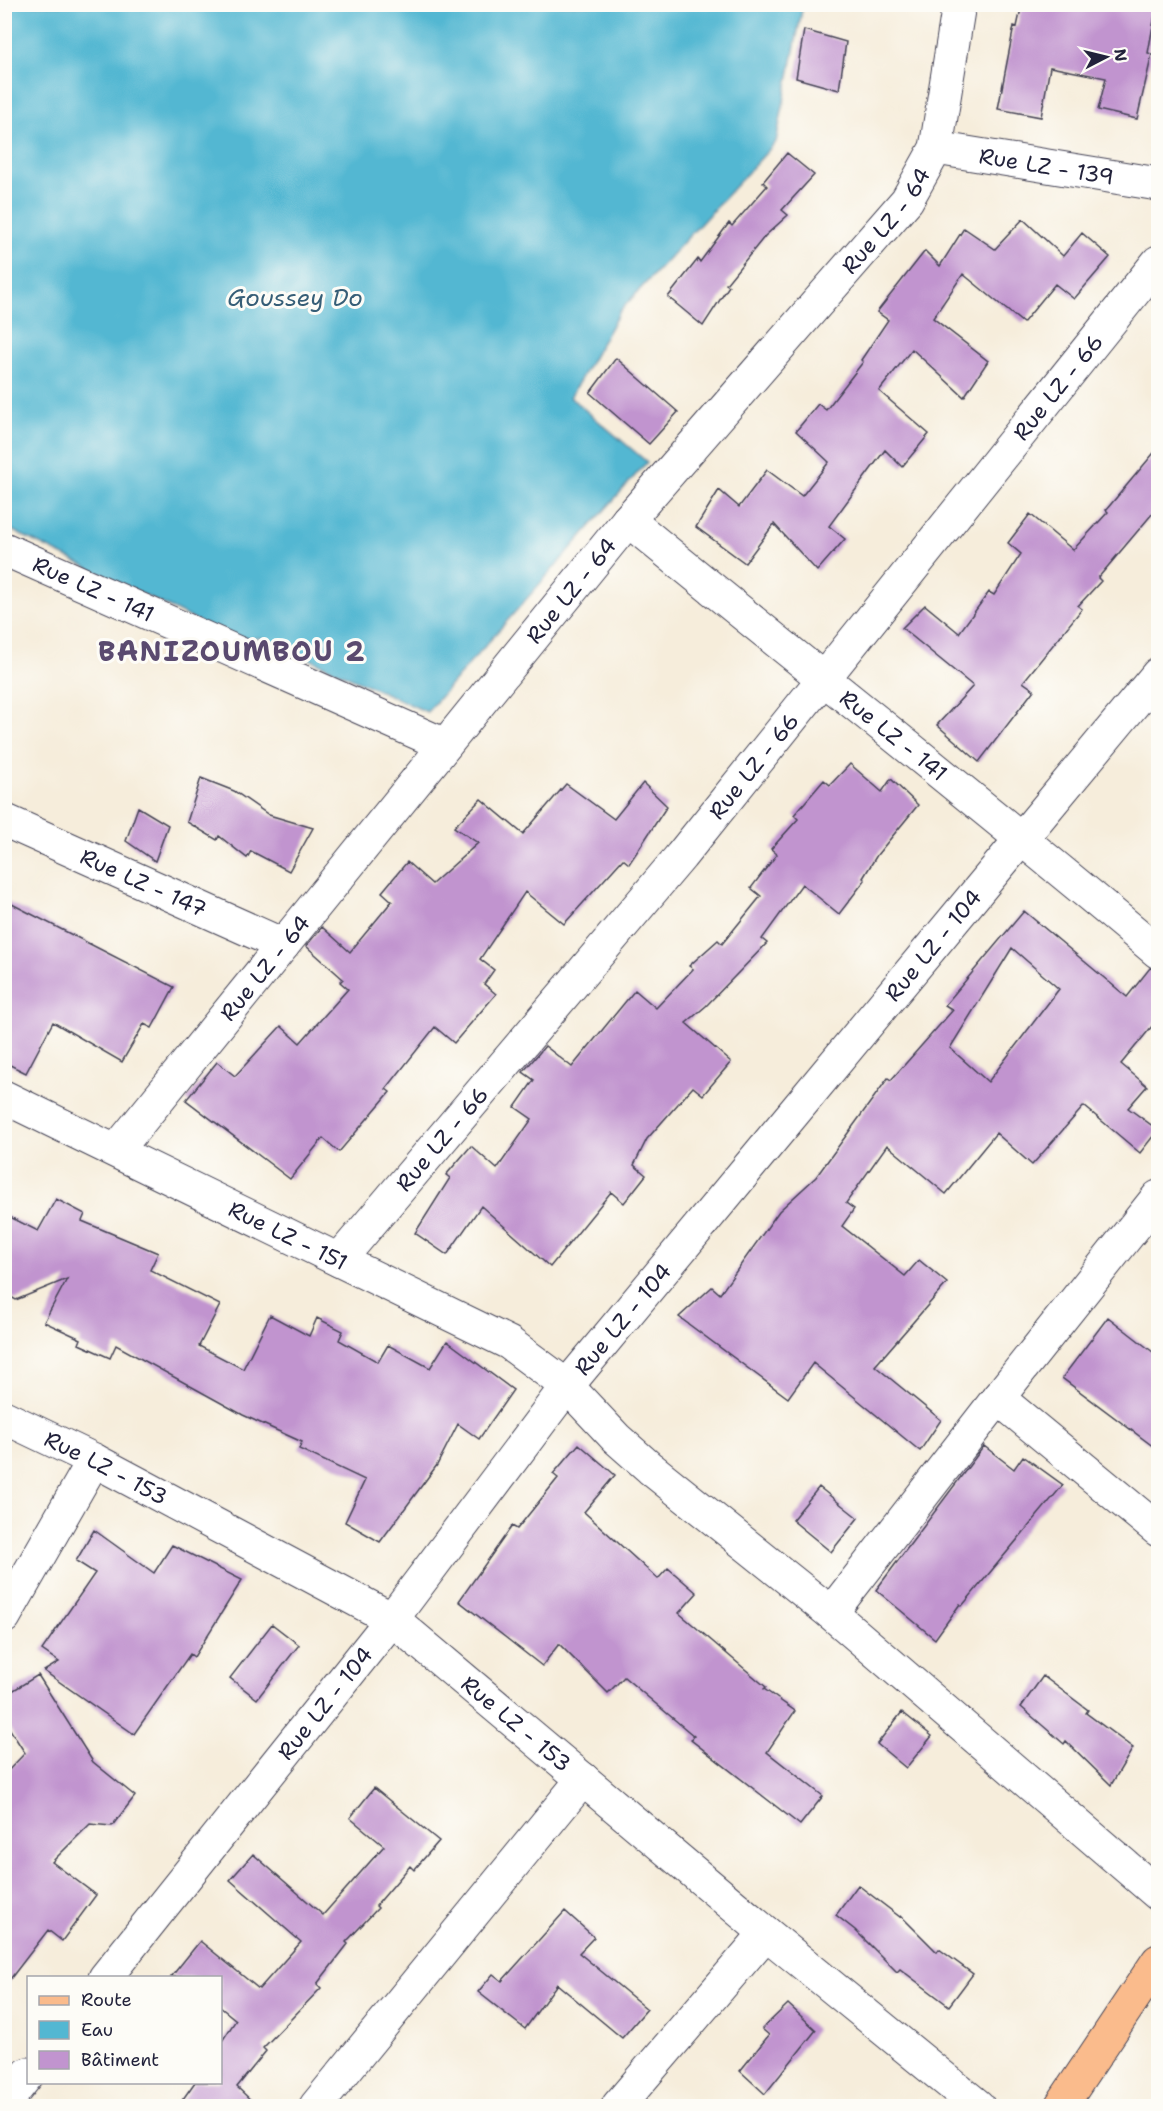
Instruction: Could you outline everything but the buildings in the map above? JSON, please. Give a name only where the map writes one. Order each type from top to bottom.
[{"type":"main road","points":[[1061,2106],[1158,1961]]},
{"type":"street","name":"Rue LZ - 64","points":[[116,1151],[628,519],[907,200],[936,148],[959,4]]},
{"type":"street","name":"Rue LZ - 139","points":[[936,148],[1158,184]]},
{"type":"street","name":"Rue LZ - 66","points":[[339,1260],[681,856],[1158,262]]},
{"type":"street","name":"Rue LZ - 141","points":[[628,519],[823,680],[1022,837],[1158,952]]},
{"type":"street","name":"Rue LZ - 141","points":[[4,549],[445,745]]},
{"type":"street","name":"Rue LZ - 104","points":[[106,1976],[392,1619],[567,1386],[1158,674]]},
{"type":"street","name":"Rue LZ - 147","points":[[4,820],[283,945]]},
{"type":"street","name":"Rue LZ - 151","points":[[4,1097],[509,1343],[567,1386],[615,1438],[831,1613],[1158,1894]]},
{"type":"street","points":[[831,1613],[1158,1197]]},
{"type":"street","points":[[998,1398],[1158,1530]]},
{"type":"street","name":"Rue LZ - 153","points":[[4,1417],[94,1460],[392,1619],[766,1933],[978,2106]]},
{"type":"street","points":[[4,1617],[94,1460]]},
{"type":"street","points":[[316,2106],[584,1779]]},
{"type":"street","points":[[618,2106],[766,1933]]},
{"type":"street","points":[[4,2104],[27,2075]]},
{"type":"water","name":"Goussey Do","points":[[4,5],[803,5],[776,142],[620,311],[570,397],[647,462],[427,712],[263,638],[234,639],[5,527]]},
{"type":"district","name":"BANIZOUMBOU 2","points":[[232,651]]}]
